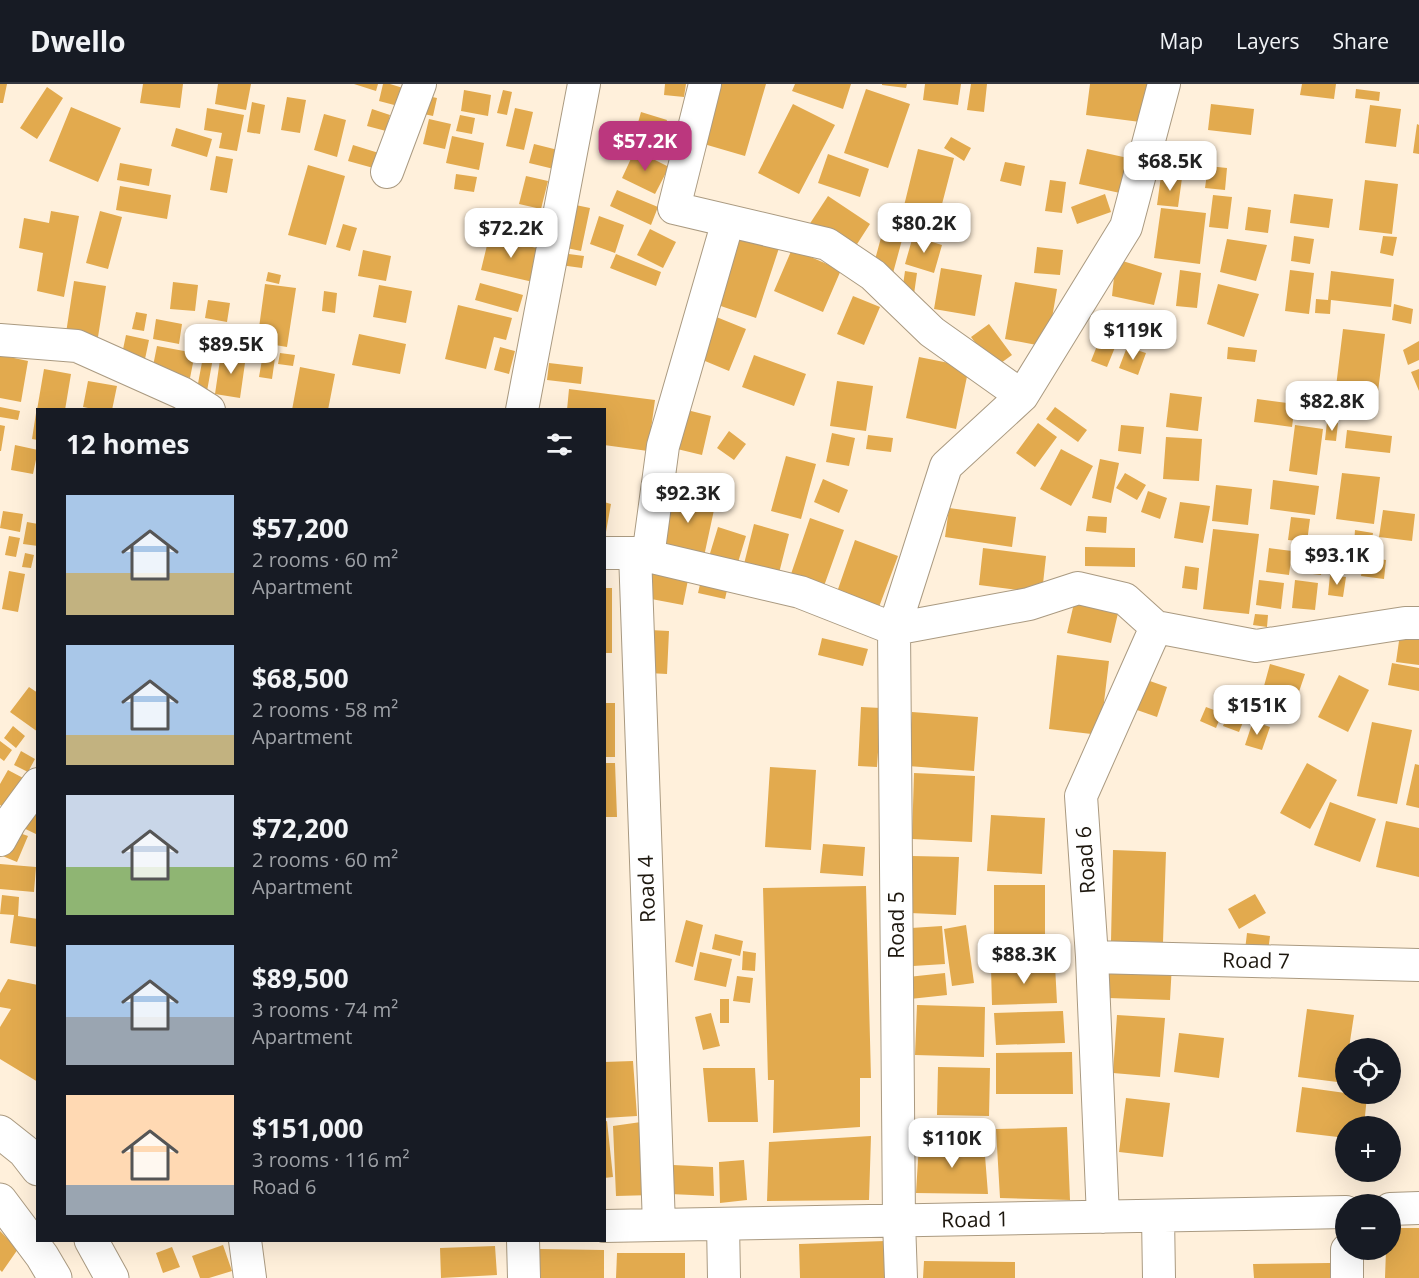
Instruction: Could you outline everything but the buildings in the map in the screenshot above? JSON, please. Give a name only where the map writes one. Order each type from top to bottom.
[{"type":"highway","points":[[0,1132],[24,1151],[36,1166]]},
{"type":"highway","points":[[0,1200],[42,1256],[55,1278]]},
{"type":"highway","points":[[92,1242],[112,1278]]},
{"type":"street","points":[[387,172],[420,84]]},
{"type":"street","points":[[522,408],[584,84]]},
{"type":"street","points":[[705,84],[674,208],[827,244],[873,275],[932,332],[1022,396]]},
{"type":"street","name":"Road 5","points":[[902,1278],[899,1221],[894,629],[946,466],[1022,396],[1126,227],[1164,84]]},
{"type":"street","name":"Road 4","points":[[658,1225],[629,554],[663,446],[728,220]]},
{"type":"street","points":[[0,340],[77,346],[162,398],[182,393],[206,408]]},
{"type":"street","points":[[629,554],[800,592],[894,629],[1029,604],[1078,588],[1125,599],[1156,627],[1256,646],[1405,623],[1419,623]]},
{"type":"street","name":"Road 6","points":[[1104,1217],[1082,796],[1156,627]]},
{"type":"street","points":[[0,840],[36,787]]},
{"type":"street","name":"Road 7","points":[[1092,957],[1419,965]]},
{"type":"street","points":[[1401,1209],[1419,1208]]},
{"type":"street","name":"Road 1","points":[[606,1226],[1335,1212]]},
{"type":"street","points":[[1158,1216],[1159,1278]]},
{"type":"street","points":[[723,1224],[724,1278]]},
{"type":"street","points":[[245,1242],[250,1278]]},
{"type":"street","points":[[523,1242],[524,1278]]},
{"type":"street","points":[[1347,1260],[1347,1278]]}]
